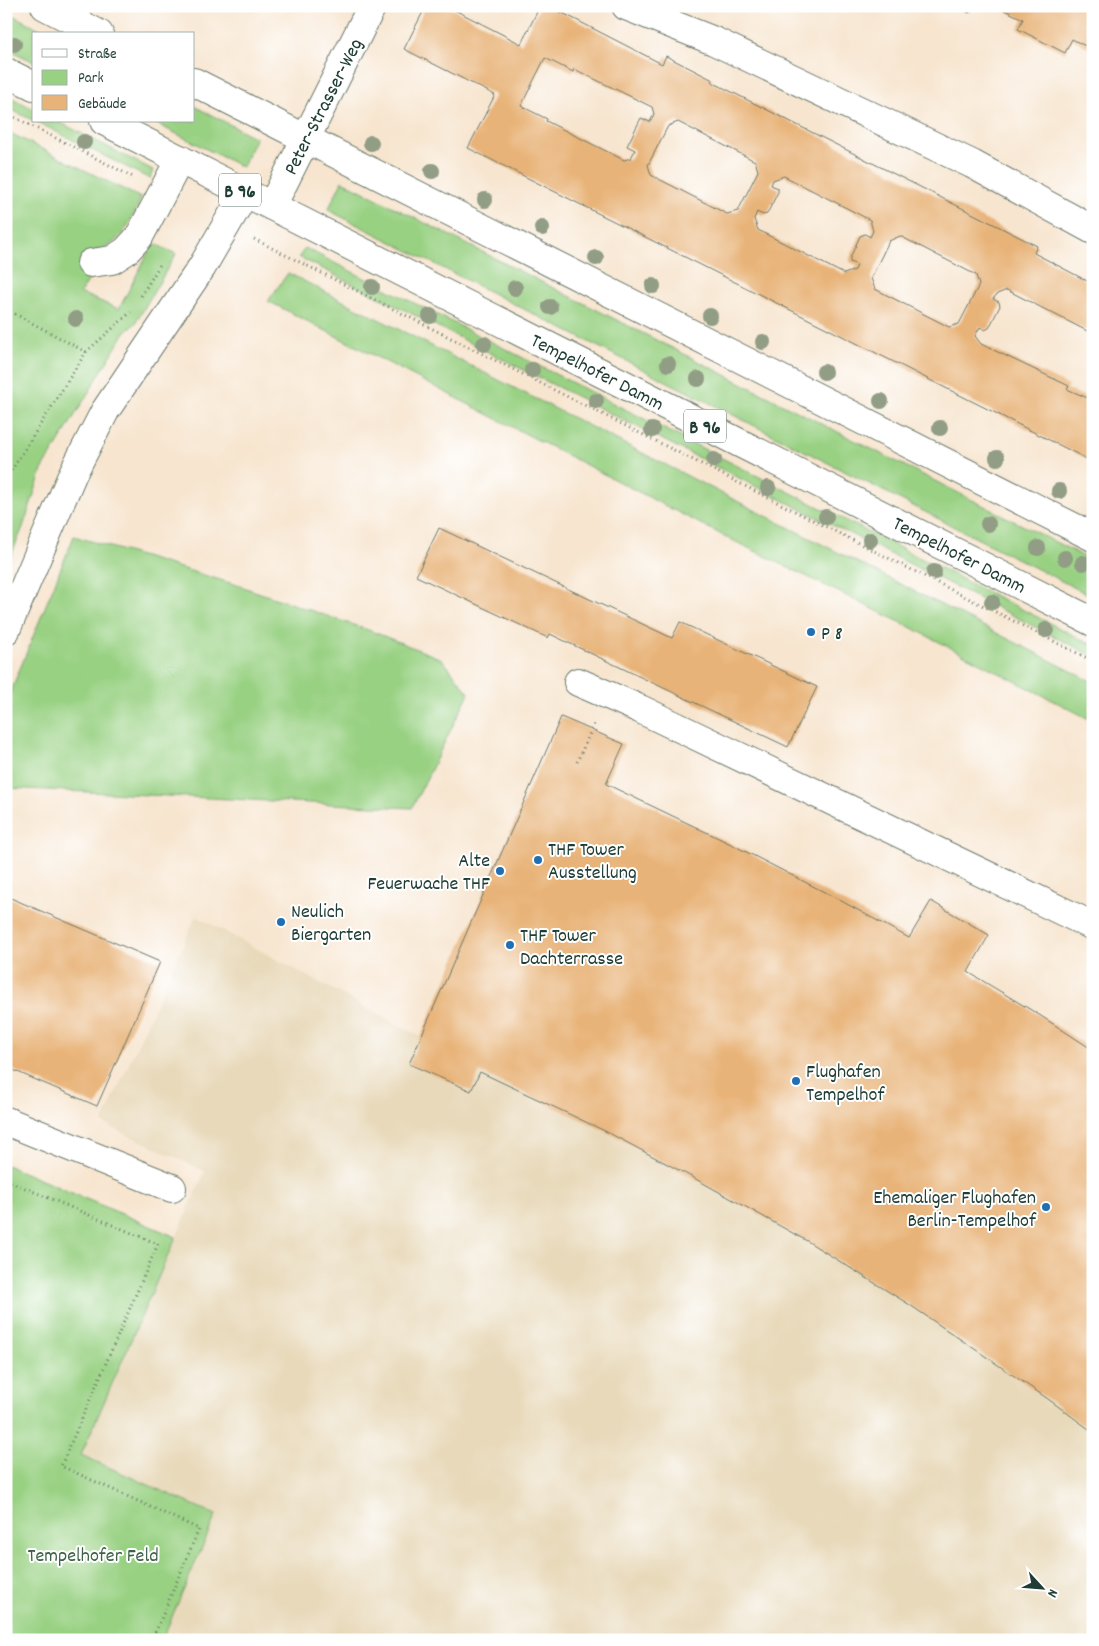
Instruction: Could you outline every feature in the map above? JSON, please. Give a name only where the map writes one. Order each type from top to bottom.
[{"type":"main road","points":[[45,6],[95,32]]},
{"type":"main road","name":"Peter-Strasser-Weg","points":[[272,206],[372,6]]},
{"type":"main road","points":[[626,6],[714,41],[928,142],[1093,230]]},
{"type":"main road","points":[[6,72],[32,85]]},
{"type":"main road","points":[[195,83],[1093,537]]},
{"type":"main road","name":"Tempelhofer Damm","points":[[106,122],[1093,622]]},
{"type":"main road","points":[[90,263],[112,260],[126,251],[139,237],[180,159]]},
{"type":"main road","points":[[6,630],[72,472],[105,411],[202,267],[245,192]]},
{"type":"main road","points":[[578,682],[608,694],[1093,926]]},
{"type":"main road","points":[[6,1121],[172,1188]]},
{"type":"path","points":[[6,113],[163,192]]},
{"type":"path","points":[[227,224],[1093,661]]},
{"type":"path","points":[[6,479],[86,352],[131,312],[165,257]]},
{"type":"path","points":[[6,309],[86,352]]},
{"type":"path","points":[[577,762],[608,694]]},
{"type":"path","points":[[6,1180],[158,1244],[61,1466],[199,1529],[152,1640]]},
{"type":"shaded area","points":[[196,916],[421,1037],[409,1064],[471,1091],[480,1072],[609,1133],[807,1241],[910,1305],[1093,1432],[1093,1640],[162,1640],[216,1515],[81,1456],[205,1171],[102,1123]]},
{"type":"green space","points":[[6,12],[46,32],[32,32],[32,61],[6,48]]},
{"type":"green space","points":[[6,95],[32,108],[32,120],[6,107]]},
{"type":"green space","points":[[195,107],[256,138],[242,167],[153,122],[195,122]]},
{"type":"green space","points":[[37,122],[59,122],[153,170],[150,179]]},
{"type":"green space","points":[[6,131],[141,198],[133,216],[117,239],[110,245],[92,252],[89,280],[80,293],[119,309],[153,243],[176,254],[135,324],[125,332],[42,470],[23,527],[6,568]]},
{"type":"green space","points":[[342,181],[1093,561],[1093,597],[328,210]]},
{"type":"green space","points":[[305,248],[1093,645],[1093,656],[299,257]]},
{"type":"green space","points":[[288,273],[1093,682],[1093,721],[908,626],[726,537],[268,301]]},
{"type":"green space","points":[[74,536],[237,585],[371,631],[442,659],[469,693],[412,808],[6,788],[6,703]]},
{"type":"green space","name":"Tempelhofer Feld","points":[[6,1165],[176,1237],[81,1455],[216,1515],[162,1640],[6,1640]]},
{"type":"building","points":[[426,6],[447,6],[521,44],[540,6],[549,6],[662,64],[666,56],[713,80],[712,82],[1037,246],[1034,253],[1093,284],[1093,334],[1007,290],[997,294],[993,299],[999,302],[1000,306],[989,328],[985,330],[980,327],[975,336],[981,344],[1069,386],[1067,389],[1090,399],[1093,389],[1093,462],[468,148],[495,95],[404,49]],"holes":[[[545,58],[573,72],[574,69],[652,107],[654,114],[650,122],[641,118],[627,146],[635,150],[631,158],[624,160],[546,121],[547,119],[521,106]],[[678,122],[755,161],[758,171],[738,211],[727,214],[651,175],[648,165],[668,126]],[[784,176],[870,220],[873,231],[870,237],[865,234],[860,236],[850,258],[850,262],[857,265],[855,270],[844,274],[758,230],[754,219],[757,212],[763,215],[767,214],[778,192],[778,188],[771,185],[773,180]],[[900,236],[976,275],[979,285],[959,324],[949,327],[875,289],[871,278],[889,241]]]},
{"type":"building","points":[[957,6],[973,6],[969,13]]},
{"type":"building","points":[[1001,6],[1090,6],[1089,8],[1093,9],[1093,50],[1072,39],[1065,53],[1018,29],[1023,19],[1000,8]]},
{"type":"building","points":[[439,528],[672,638],[680,622],[817,687],[788,747],[550,634],[548,638],[416,576]]},
{"type":"building","name":"Flughafen Tempelhof","points":[[561,717],[624,744],[606,784],[731,844],[909,938],[931,901],[989,935],[968,972],[1093,1050],[1093,1432],[910,1305],[807,1241],[703,1183],[609,1133],[480,1072],[471,1091],[409,1064]]},
{"type":"building","points":[[6,896],[160,962],[97,1106],[6,1067]]},
{"type":"place","name":"P 8","points":[[811,632]]},
{"type":"place","name":"THF Tower Ausstellung","points":[[538,860]]},
{"type":"place","name":"Alte Feuerwache THF","points":[[500,871]]},
{"type":"place","name":"Neulich Biergarten","points":[[281,922]]},
{"type":"place","name":"THF Tower Dachterrasse","points":[[510,945]]},
{"type":"place","name":"Flughafen Tempelhof","points":[[796,1081]]},
{"type":"place","name":"Ehemaliger Flughafen Berlin-Tempelhof","points":[[1046,1207]]}]
